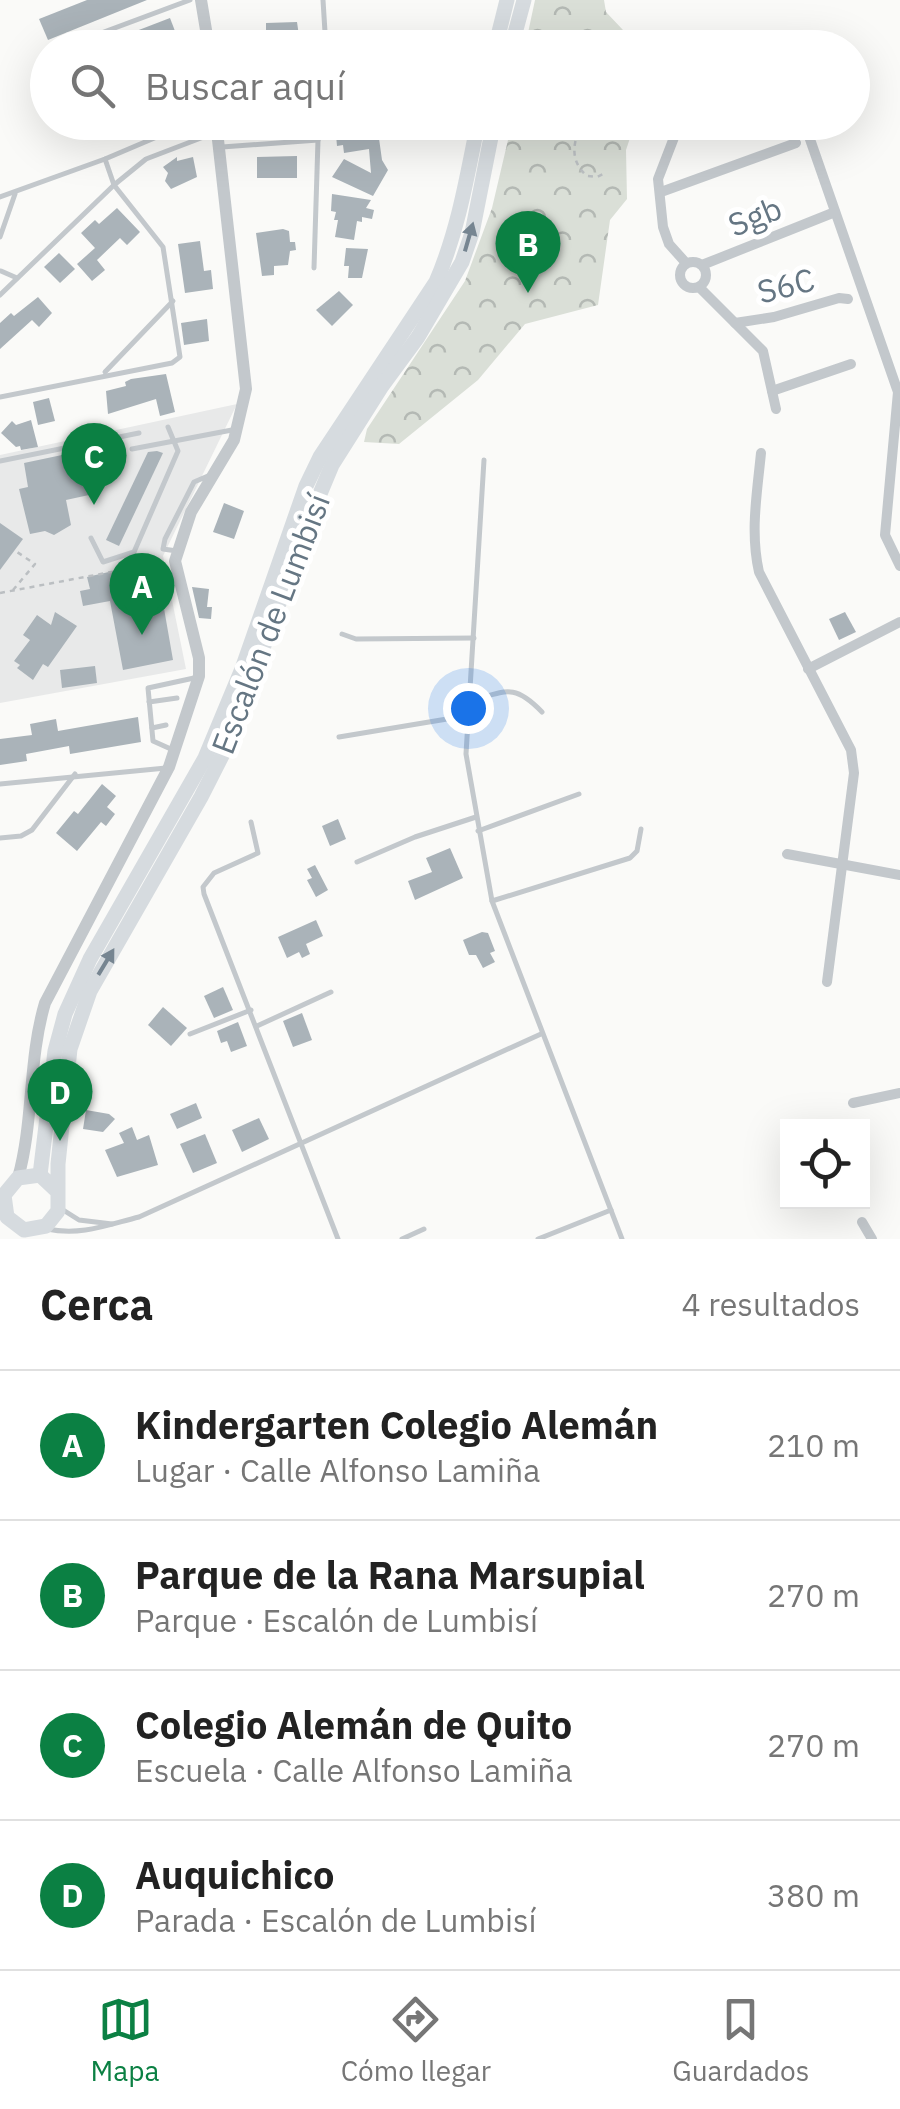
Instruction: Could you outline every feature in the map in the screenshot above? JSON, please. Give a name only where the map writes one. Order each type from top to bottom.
[{"type":"main road","points":[[499,30],[507,0]]},
{"type":"main road","points":[[516,30],[524,0]]},
{"type":"main road","name":"Escalón de Lumbisí","points":[[40,1175],[55,1051],[76,986],[205,758],[242,670],[306,486],[320,457],[436,282],[463,200],[475,140]]},
{"type":"main road","name":"Escalón de Lumbisí","points":[[58,1199],[70,1049],[90,991],[231,738],[332,465],[418,337],[462,262],[472,233],[490,140]]},
{"type":"main road","points":[[40,1175],[58,1199],[53,1220],[40,1232],[19,1233],[2,1209],[6,1190],[18,1178],[40,1175]]},
{"type":"street","points":[[201,0],[206,30]]},
{"type":"street","points":[[18,1178],[37,1030],[45,1003],[169,768],[199,676],[199,658],[177,577],[177,551],[191,512],[216,474],[238,429],[246,388],[218,140]]},
{"type":"street","points":[[672,140],[661,165],[663,226],[669,244],[686,263]]},
{"type":"street","points":[[809,140],[830,214],[898,392],[899,416],[885,535],[900,566]]},
{"type":"street","points":[[661,192],[796,144]]},
{"type":"street","name":"Sgb","points":[[702,264],[830,214]]},
{"type":"street","points":[[699,286],[706,276],[702,264],[686,263],[680,270],[680,280],[686,286],[699,286],[763,351],[776,409]]},
{"type":"street","name":"S6C","points":[[735,323],[848,299]]},
{"type":"street","points":[[772,391],[850,364]]},
{"type":"street","points":[[761,454],[754,548],[759,572],[851,750],[854,773],[828,982]]},
{"type":"street","points":[[808,670],[900,622]]},
{"type":"street","points":[[787,854],[900,875]]},
{"type":"street","points":[[853,1103],[900,1094]]},
{"type":"street","points":[[862,1222],[872,1239]]},
{"type":"lane","points":[[109,30],[190,0]]},
{"type":"lane","points":[[323,0],[325,30]]},
{"type":"lane","points":[[0,197],[150,140]]},
{"type":"lane","points":[[0,294],[114,185],[146,159],[189,140]]},
{"type":"lane","points":[[219,148],[318,140],[314,268]]},
{"type":"lane","points":[[0,397],[176,361],[180,357],[163,247],[114,185],[105,159]]},
{"type":"lane","points":[[0,237],[15,194]]},
{"type":"lane","points":[[0,269],[17,278]]},
{"type":"lane","points":[[103,375],[173,302]]},
{"type":"lane","points":[[91,538],[103,562],[134,552],[178,451],[168,427]]},
{"type":"lane","points":[[132,448],[238,429]]},
{"type":"lane","points":[[0,461],[139,433]]},
{"type":"lane","points":[[484,460],[466,754],[478,831],[492,901],[622,1239]]},
{"type":"lane","points":[[342,634],[356,638],[474,638]]},
{"type":"lane","points":[[176,750],[156,745],[150,685],[199,676]]},
{"type":"lane","points":[[471,701],[508,690],[523,695],[542,712]]},
{"type":"lane","points":[[150,702],[177,698]]},
{"type":"lane","points":[[338,737],[471,716]]},
{"type":"lane","points":[[152,728],[166,725]]},
{"type":"lane","points":[[0,784],[169,768]]},
{"type":"lane","points":[[0,838],[32,830],[75,774]]},
{"type":"lane","points":[[478,831],[580,794]]},
{"type":"lane","points":[[357,862],[476,817]]},
{"type":"lane","points":[[251,822],[257,855],[214,873],[203,886],[204,894],[338,1239]]},
{"type":"lane","points":[[492,901],[630,858],[637,851],[641,829]]},
{"type":"lane","points":[[257,1026],[331,992]]},
{"type":"lane","points":[[190,1034],[251,1010]]},
{"type":"lane","points":[[40,1232],[101,1230],[160,1208],[540,1034]]},
{"type":"lane","points":[[58,1199],[79,1220],[112,1224]]},
{"type":"lane","points":[[538,1239],[611,1210]]},
{"type":"lane","points":[[402,1239],[424,1228]]},
{"type":"path","points":[[576,140],[573,150],[576,164],[587,176],[605,173]]},
{"type":"path","points":[[12,591],[35,564],[17,552]]},
{"type":"path","points":[[0,594],[165,562]]},
{"type":"shaded area","points":[[237,404],[163,556],[186,669],[0,703],[0,455]]},
{"type":"green space","points":[[535,0],[604,0],[606,12],[623,30],[529,30]]},
{"type":"green space","points":[[508,140],[629,140],[627,199],[610,220],[598,305],[525,324],[478,380],[399,444],[364,442],[367,429],[465,281],[492,208]]},
{"type":"building","points":[[87,0],[147,0],[73,30],[44,30],[39,19]]},
{"type":"building","points":[[170,18],[175,30],[139,30]]},
{"type":"building","points":[[297,22],[298,30],[266,30],[266,23]]},
{"type":"building","points":[[336,140],[379,140],[388,170],[373,196],[332,177],[344,159],[371,173],[369,149],[344,153],[343,145],[337,146]]},
{"type":"building","points":[[297,156],[297,178],[257,178],[257,157]]},
{"type":"building","points":[[177,157],[177,161],[193,157],[197,177],[171,189],[163,167]]},
{"type":"building","points":[[332,194],[371,200],[366,208],[374,210],[372,219],[362,217],[362,222],[357,221],[354,240],[335,237],[338,220],[334,220],[336,212],[331,211]]},
{"type":"building","points":[[117,208],[140,232],[127,245],[120,238],[97,260],[105,270],[92,281],[77,264],[95,248],[81,233]]},
{"type":"building","points":[[289,231],[296,250],[290,251],[288,265],[274,266],[274,275],[262,276],[256,233]]},
{"type":"building","points":[[200,241],[204,271],[211,270],[213,289],[185,293],[178,244]]},
{"type":"building","points":[[346,248],[368,249],[362,278],[348,278],[349,266],[344,266]]},
{"type":"building","points":[[59,253],[75,269],[60,283],[44,267]]},
{"type":"building","points":[[339,291],[353,305],[332,326],[316,310]]},
{"type":"building","points":[[38,297],[52,313],[39,327],[32,320],[0,349],[0,323]]},
{"type":"building","points":[[207,319],[209,341],[184,345],[181,323]]},
{"type":"building","points":[[166,374],[175,412],[160,416],[156,399],[108,414],[106,391],[126,386],[125,382],[131,379]]},
{"type":"building","points":[[49,398],[55,421],[38,425],[33,402]]},
{"type":"building","points":[[31,420],[38,447],[21,450],[1,433],[12,421],[16,425]]},
{"type":"building","points":[[81,451],[89,495],[66,500],[71,525],[54,535],[45,531],[30,534],[19,489],[28,487],[24,463]]},
{"type":"building","points":[[148,452],[163,453],[119,546],[106,540]]},
{"type":"building","points":[[224,503],[244,511],[234,539],[213,532]]},
{"type":"building","points":[[0,523],[23,539],[0,570]]},
{"type":"building","points":[[161,560],[164,573],[123,580],[129,610],[145,607],[144,601],[162,597],[173,660],[123,670],[110,601],[83,606],[80,591],[90,589],[87,577]]},
{"type":"building","points":[[192,587],[209,589],[207,607],[212,607],[211,619],[199,618]]},
{"type":"building","points":[[55,612],[77,626],[48,667],[43,664],[33,680],[14,661],[30,640],[23,635],[37,615],[51,625]]},
{"type":"building","points":[[845,612],[856,632],[839,640],[829,619]]},
{"type":"building","points":[[95,666],[97,683],[62,688],[60,670]]},
{"type":"building","points":[[138,717],[141,742],[70,754],[69,746],[26,754],[27,761],[0,765],[0,739],[32,735],[30,724],[56,719],[58,731]]},
{"type":"building","points":[[102,784],[116,796],[107,807],[115,814],[106,826],[101,822],[77,851],[56,833],[74,811],[78,814]]},
{"type":"building","points":[[338,819],[346,839],[330,846],[322,826]]},
{"type":"building","points":[[450,848],[463,878],[415,900],[408,881],[432,872],[426,858]]},
{"type":"building","points":[[315,865],[328,890],[316,897],[307,880],[312,878],[307,869]]},
{"type":"building","points":[[316,920],[323,936],[306,944],[310,954],[302,958],[299,952],[287,958],[278,937]]},
{"type":"building","points":[[488,933],[495,951],[490,953],[495,962],[483,968],[476,955],[469,955],[463,940]]},
{"type":"building","points":[[223,987],[233,1010],[214,1018],[204,996]]},
{"type":"building","points":[[163,1007],[187,1028],[171,1046],[148,1025]]},
{"type":"building","points":[[302,1013],[312,1040],[293,1047],[283,1021]]},
{"type":"building","points":[[238,1022],[247,1046],[231,1052],[227,1041],[221,1043],[217,1031]]},
{"type":"building","points":[[196,1103],[202,1118],[177,1129],[170,1114]]},
{"type":"building","points":[[86,1110],[115,1119],[103,1132],[83,1129]]},
{"type":"building","points":[[259,1118],[269,1139],[242,1152],[232,1130]]},
{"type":"building","points":[[132,1127],[137,1140],[149,1135],[158,1165],[117,1177],[105,1150],[124,1143],[119,1133]]},
{"type":"building","points":[[205,1134],[217,1163],[193,1173],[180,1144]]},
{"type":"place","name":"Parque de la Rana Marsupial","points":[[528,293]]},
{"type":"place","name":"Colegio Alemán de Quito","points":[[94,505]]},
{"type":"place","name":"Kindergarten Colegio Alemán","points":[[142,635]]},
{"type":"place","name":"Auquichico","points":[[60,1141]]}]
